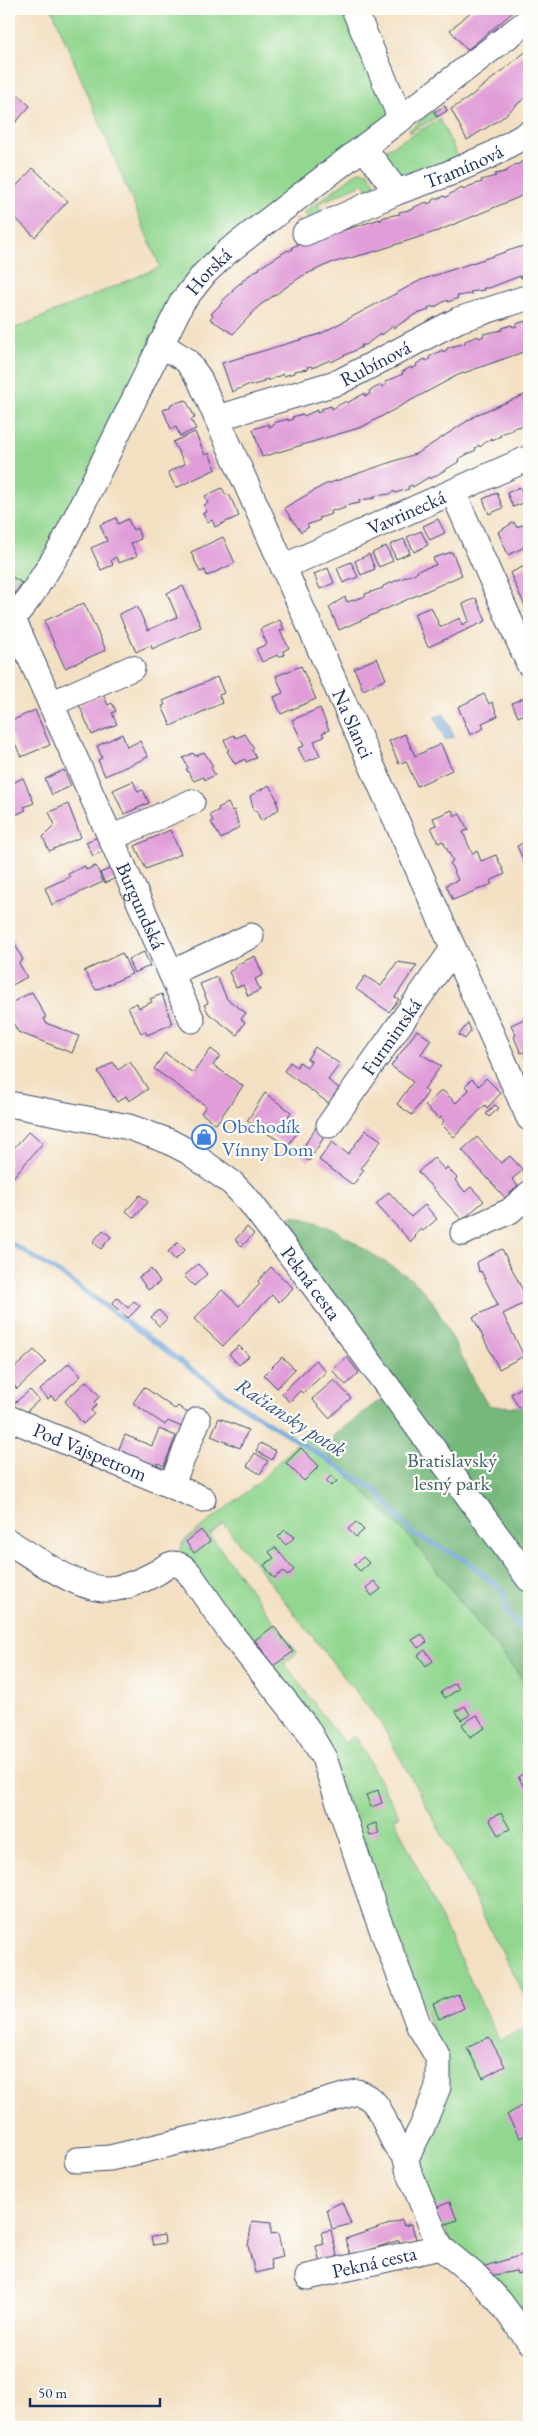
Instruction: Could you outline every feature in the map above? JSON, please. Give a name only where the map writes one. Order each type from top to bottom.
[{"type":"street","points":[[354,9],[401,119]]},
{"type":"street","name":"Horská","points":[[11,621],[30,597],[61,548],[160,344],[192,286],[214,264],[529,20]]},
{"type":"street","name":"Tramínová","points":[[305,233],[397,192],[445,175],[491,155],[529,133]]},
{"type":"street","points":[[364,148],[397,192]]},
{"type":"street","name":"Rubínová","points":[[217,418],[339,382],[433,331],[458,320],[529,298]]},
{"type":"street","name":"Na Slanci","points":[[160,344],[186,360],[199,378],[529,1118]]},
{"type":"street","name":"Vavrinecká","points":[[283,567],[529,458]]},
{"type":"street","points":[[453,492],[529,664]]},
{"type":"street","name":"Burgundská","points":[[11,621],[51,704],[192,1020]]},
{"type":"street","points":[[51,704],[132,668]]},
{"type":"street","name":"Burgundská","points":[[111,838],[192,802]]},
{"type":"street","name":"Burgundská","points":[[171,973],[251,936]]},
{"type":"street","name":"Furmintská","points":[[329,1125],[453,949]]},
{"type":"street","name":"Pekná cesta","points":[[9,1104],[129,1127],[168,1141],[189,1152],[232,1183],[250,1202],[308,1278],[529,1579]]},
{"type":"street","points":[[463,1233],[510,1211],[529,1194]]},
{"type":"street","name":"Pod Vajspetrom","points":[[9,1418],[203,1499]]},
{"type":"street","name":"Pod Vajspetrom","points":[[171,1486],[198,1420]]},
{"type":"street","points":[[9,1542],[78,1581],[108,1589],[123,1586],[155,1573],[171,1564],[181,1565],[190,1573],[233,1636],[306,1727],[327,1764],[375,1911],[419,2026],[438,2057],[438,2087],[422,2127],[406,2158]]},
{"type":"street","points":[[77,2160],[110,2158],[216,2133],[357,2092],[367,2095],[377,2104],[393,2140],[406,2158],[408,2169],[437,2238]]},
{"type":"street","name":"Pekná cesta","points":[[308,2277],[437,2238],[500,2302],[529,2341]]},
{"type":"green space","points":[[52,9],[347,9],[394,117],[222,249],[72,510],[9,610],[9,331],[160,267]]},
{"type":"green space","points":[[433,111],[437,117],[410,132],[409,130]]},
{"type":"green space","points":[[440,119],[458,157],[409,175],[400,175],[385,159],[387,149]]},
{"type":"green space","points":[[359,171],[368,172],[375,183],[370,194],[364,183],[318,204],[323,216],[300,227],[296,219],[302,223],[308,218],[304,213]]},
{"type":"green space","name":"Bratislavský lesný park","points":[[293,1216],[317,1222],[335,1230],[413,1280],[432,1300],[484,1399],[491,1406],[529,1407],[529,1688],[413,1541],[330,1457],[329,1449],[334,1435],[385,1396],[284,1226],[287,1218]]},
{"type":"green space","points":[[303,1437],[330,1457],[413,1541],[529,1688],[529,2005],[438,1827],[382,1725],[223,1523],[210,1535],[297,1653],[284,1663],[344,1743],[355,1736],[399,1816],[394,1818],[499,2041],[529,2027],[529,2324],[456,2252],[412,2157],[437,2042],[343,1791],[181,1556],[180,1548],[184,1541],[258,1483]]},
{"type":"water","points":[[444,714],[454,737],[445,740],[435,717]]},
{"type":"building","points":[[474,9],[517,9],[467,50],[450,30]]},
{"type":"building","points":[[529,49],[529,94],[502,118],[467,140],[451,109],[467,99]]},
{"type":"building","points":[[9,86],[30,106],[9,130]]},
{"type":"building","points":[[445,106],[447,111],[437,117],[434,112]]},
{"type":"building","points":[[528,157],[529,191],[517,198],[438,231],[331,263],[302,276],[259,306],[233,334],[210,319],[213,315],[211,314],[221,302],[243,280],[288,250],[293,249],[292,247],[338,230],[338,232],[380,219],[380,221],[384,217],[400,214],[399,212],[414,209],[414,207],[427,202],[428,204],[432,200],[445,196],[446,198],[462,188],[463,190],[482,182],[481,180],[496,176],[495,174],[505,172]]},
{"type":"building","points":[[33,168],[68,201],[35,237],[9,212],[9,194]]},
{"type":"building","points":[[529,244],[529,276],[521,278],[520,276],[489,288],[483,288],[484,290],[457,296],[458,298],[448,302],[447,300],[433,308],[432,306],[428,308],[429,310],[414,315],[394,328],[393,326],[382,335],[381,333],[366,345],[361,345],[362,347],[331,362],[330,360],[312,368],[312,366],[307,367],[308,369],[294,371],[294,373],[284,376],[283,374],[268,381],[268,379],[263,380],[264,382],[250,386],[250,384],[232,392],[222,363],[320,334],[421,280]]},
{"type":"building","points":[[529,320],[529,350],[458,375],[362,427],[262,457],[253,429],[269,424],[269,427],[274,425],[273,423],[288,419],[288,421],[293,419],[292,417],[303,414],[304,416],[317,410],[317,413],[322,411],[321,409],[331,406],[332,409],[365,393],[365,396],[370,394],[369,391],[381,385],[382,387],[387,384],[385,382],[403,374],[402,372],[411,367],[412,369],[417,366],[416,364],[425,359],[426,361],[430,359],[429,357],[442,350],[443,352],[447,348],[465,343],[465,341],[478,336],[479,338],[484,336],[483,334],[502,330],[502,328],[512,325],[513,327],[517,326],[516,324]]},
{"type":"building","points":[[529,393],[528,425],[512,428],[513,430],[500,434],[501,436],[492,440],[491,438],[480,447],[479,445],[475,448],[476,450],[458,459],[460,461],[430,479],[429,477],[413,487],[412,485],[408,487],[409,489],[359,500],[360,503],[331,511],[332,514],[319,518],[320,520],[307,525],[309,527],[301,532],[284,508],[324,485],[418,453],[478,414]]},
{"type":"building","points":[[186,400],[195,418],[191,420],[196,429],[180,436],[176,427],[171,429],[163,410],[170,407],[171,404]]},
{"type":"building","points":[[195,432],[205,455],[209,453],[216,469],[176,488],[168,472],[185,464],[173,442]]},
{"type":"building","points":[[529,483],[529,499],[523,485]]},
{"type":"building","points":[[520,487],[526,502],[513,507],[507,493]]},
{"type":"building","points":[[222,488],[226,495],[229,494],[239,516],[215,527],[212,520],[207,522],[203,513],[207,512],[204,505],[208,503],[205,496]]},
{"type":"building","points":[[497,493],[503,508],[489,514],[483,499]]},
{"type":"building","points":[[116,518],[118,524],[128,519],[133,530],[137,528],[141,539],[131,543],[137,556],[119,563],[116,557],[111,560],[113,565],[101,570],[91,548],[107,541],[100,525]]},
{"type":"building","points":[[438,519],[445,533],[430,540],[423,526]]},
{"type":"building","points":[[514,522],[516,527],[529,523],[529,545],[508,555],[498,532]]},
{"type":"building","points":[[421,531],[428,545],[414,552],[407,537]]},
{"type":"building","points":[[223,537],[235,563],[207,576],[205,570],[200,572],[191,552]]},
{"type":"building","points":[[404,539],[410,553],[396,559],[390,545]]},
{"type":"building","points":[[386,546],[393,561],[379,567],[372,553]]},
{"type":"building","points":[[452,552],[462,575],[339,630],[329,607],[345,597],[347,602],[366,596],[365,594],[383,588],[383,586],[418,572],[418,570],[436,565],[433,558]]},
{"type":"building","points":[[369,554],[375,569],[361,575],[355,561]]},
{"type":"building","points":[[351,562],[358,577],[343,583],[337,568]]},
{"type":"building","points":[[529,564],[529,604],[525,606],[510,573]]},
{"type":"building","points":[[328,568],[334,583],[320,589],[314,574]]},
{"type":"building","points":[[9,575],[22,583],[13,596],[9,593]]},
{"type":"building","points":[[183,586],[201,627],[152,649],[151,645],[136,652],[119,614],[137,606],[148,630],[177,617],[167,593]]},
{"type":"building","points":[[476,598],[486,621],[428,647],[414,614],[431,607],[440,627],[460,618],[462,625],[469,621],[463,604]]},
{"type":"building","points":[[84,603],[106,650],[65,668],[44,621]]},
{"type":"building","points":[[280,620],[284,629],[280,631],[289,648],[283,651],[284,655],[278,657],[277,655],[262,662],[256,649],[267,644],[260,629]]},
{"type":"building","points":[[377,658],[386,679],[363,690],[354,668]]},
{"type":"building","points":[[301,666],[316,699],[281,714],[274,697],[283,693],[276,676]]},
{"type":"building","points":[[217,677],[224,693],[219,695],[222,703],[171,726],[162,706],[165,705],[163,701]]},
{"type":"building","points":[[103,694],[108,705],[112,703],[116,711],[112,713],[117,724],[92,735],[79,705]]},
{"type":"building","points":[[484,694],[489,704],[492,702],[498,716],[482,723],[484,728],[470,735],[458,707]]},
{"type":"building","points":[[528,696],[529,712],[518,717],[512,703]]},
{"type":"building","points":[[320,708],[329,730],[322,733],[324,737],[314,741],[320,756],[305,762],[298,748],[304,746],[292,720]]},
{"type":"building","points":[[35,710],[50,745],[21,757],[9,730],[9,722]]},
{"type":"building","points":[[122,734],[127,747],[140,741],[148,757],[105,776],[98,760],[102,758],[97,746]]},
{"type":"building","points":[[245,734],[254,748],[252,750],[256,758],[246,762],[245,759],[235,764],[227,751],[229,750],[224,740],[234,735],[236,738]]},
{"type":"building","points":[[405,734],[415,756],[441,744],[452,770],[417,786],[406,761],[399,764],[389,741]]},
{"type":"building","points":[[204,752],[213,766],[211,767],[215,775],[205,780],[203,777],[194,781],[186,769],[188,768],[183,758],[193,753],[195,756]]},
{"type":"building","points":[[64,770],[71,786],[52,795],[45,779]]},
{"type":"building","points":[[23,778],[34,803],[24,807],[26,810],[9,818],[9,785]]},
{"type":"building","points":[[133,781],[138,792],[143,790],[149,803],[124,814],[113,790]]},
{"type":"building","points":[[269,785],[278,801],[276,801],[279,809],[261,821],[256,810],[254,811],[250,796]]},
{"type":"building","points":[[228,803],[232,811],[234,810],[239,827],[221,839],[211,822],[213,821],[210,815]]},
{"type":"building","points":[[68,804],[81,837],[49,851],[43,837],[55,825],[49,812]]},
{"type":"building","points":[[452,810],[455,816],[460,814],[468,830],[463,832],[472,853],[477,851],[481,861],[496,855],[505,874],[490,881],[492,884],[453,900],[446,885],[458,880],[450,863],[453,861],[443,841],[438,843],[431,827],[436,825],[433,818]]},
{"type":"building","points":[[170,830],[181,854],[146,869],[135,846]]},
{"type":"building","points":[[100,836],[106,850],[93,856],[86,842]]},
{"type":"building","points":[[529,840],[529,862],[525,864],[517,846]]},
{"type":"building","points":[[85,866],[86,870],[96,866],[103,882],[52,905],[45,888],[70,877],[68,874]]},
{"type":"building","points":[[112,868],[116,878],[105,883],[100,873]]},
{"type":"building","points":[[11,936],[23,960],[19,963],[27,977],[12,985],[9,979],[9,937]]},
{"type":"building","points":[[144,952],[150,966],[134,973],[128,959]]},
{"type":"building","points":[[122,953],[132,974],[96,990],[84,971]]},
{"type":"building","points":[[255,956],[263,975],[255,979],[260,990],[248,996],[243,985],[236,987],[229,972],[236,968],[234,966]]},
{"type":"building","points":[[397,962],[417,965],[395,997],[399,999],[389,1012],[356,989],[365,976],[381,986]]},
{"type":"building","points":[[217,977],[227,999],[246,1013],[241,1019],[245,1022],[237,1035],[209,1014],[204,1005],[208,1003],[200,984]]},
{"type":"building","points":[[32,992],[46,1017],[44,1018],[46,1023],[79,1036],[72,1053],[18,1032],[9,1015],[9,1004]]},
{"type":"building","points":[[162,994],[172,1024],[147,1035],[145,1031],[141,1033],[128,1007],[137,1003],[139,1008],[152,1002],[150,999]]},
{"type":"building","points":[[529,1017],[529,1065],[525,1055],[527,1054],[526,1051],[521,1053],[511,1025]]},
{"type":"building","points":[[468,1023],[471,1031],[465,1039],[459,1035]]},
{"type":"building","points":[[417,1030],[431,1040],[421,1054],[441,1066],[424,1089],[428,1092],[412,1115],[397,1104],[413,1082],[391,1066]]},
{"type":"building","points":[[315,1047],[340,1064],[328,1080],[340,1089],[330,1104],[284,1071],[290,1062],[297,1067],[299,1062],[307,1067],[311,1061],[307,1059]]},
{"type":"building","points":[[211,1049],[220,1056],[213,1065],[243,1086],[216,1124],[201,1113],[206,1106],[154,1069],[165,1053],[193,1073]]},
{"type":"building","points":[[113,1062],[118,1070],[130,1062],[148,1089],[129,1101],[126,1096],[117,1102],[98,1072]]},
{"type":"building","points":[[486,1078],[501,1093],[487,1108],[485,1105],[454,1137],[441,1124],[444,1121],[441,1117],[439,1119],[425,1106],[442,1090],[456,1103],[469,1090],[465,1086],[472,1079],[479,1086]]},
{"type":"building","points":[[265,1093],[291,1112],[284,1123],[298,1131],[288,1146],[247,1121]]},
{"type":"building","points":[[495,1105],[499,1108],[489,1117],[486,1114]]},
{"type":"building","name":"Obchodík Vínny Dom","points":[[203,1126],[214,1134],[204,1147],[194,1139]]},
{"type":"building","points":[[316,1127],[326,1134],[309,1161],[299,1154]]},
{"type":"building","points":[[366,1130],[381,1140],[361,1168],[364,1170],[353,1185],[319,1160],[332,1142],[348,1154]]},
{"type":"building","points":[[29,1131],[43,1143],[9,1182],[9,1145],[13,1149]]},
{"type":"building","points":[[477,1137],[501,1163],[510,1156],[523,1170],[512,1179],[522,1191],[509,1202],[462,1150]]},
{"type":"building","points":[[434,1158],[445,1170],[447,1167],[457,1178],[455,1180],[465,1192],[471,1187],[484,1201],[462,1220],[418,1172]]},
{"type":"building","points":[[389,1192],[411,1217],[425,1205],[437,1219],[423,1231],[421,1229],[414,1235],[416,1237],[411,1242],[376,1204]]},
{"type":"building","points":[[140,1195],[148,1202],[134,1218],[126,1211]]},
{"type":"building","points":[[247,1227],[254,1234],[242,1246],[235,1240]]},
{"type":"building","points":[[103,1230],[111,1237],[101,1249],[93,1242]]},
{"type":"building","points":[[178,1242],[185,1250],[175,1260],[168,1252]]},
{"type":"building","points":[[502,1249],[528,1301],[503,1314],[524,1356],[499,1369],[473,1317],[498,1305],[481,1271],[479,1272],[477,1262]]},
{"type":"building","points":[[198,1264],[207,1274],[194,1286],[184,1276]]},
{"type":"building","points":[[271,1267],[293,1288],[279,1302],[272,1295],[223,1346],[194,1319],[222,1290],[239,1306],[260,1284],[258,1281]]},
{"type":"building","points":[[151,1269],[160,1282],[148,1290],[139,1277]]},
{"type":"building","points":[[117,1298],[128,1308],[134,1301],[140,1306],[128,1318],[112,1304]]},
{"type":"building","points":[[159,1310],[167,1319],[159,1326],[151,1317]]},
{"type":"building","points":[[239,1346],[249,1356],[239,1365],[229,1354]]},
{"type":"building","points":[[34,1350],[46,1362],[17,1389],[9,1380],[9,1373]]},
{"type":"building","points":[[282,1357],[295,1369],[277,1388],[264,1375]]},
{"type":"building","points":[[347,1357],[359,1373],[346,1385],[332,1370]]},
{"type":"building","points":[[316,1360],[326,1372],[303,1393],[300,1391],[289,1402],[282,1393]]},
{"type":"building","points":[[69,1363],[81,1376],[55,1400],[51,1396],[48,1399],[40,1390]]},
{"type":"building","points":[[334,1380],[351,1398],[329,1418],[312,1399]]},
{"type":"building","points":[[86,1381],[100,1396],[94,1402],[97,1405],[91,1410],[94,1414],[83,1424],[65,1401]]},
{"type":"building","points":[[529,1383],[529,1402],[519,1408],[511,1394]]},
{"type":"building","points":[[144,1387],[175,1409],[178,1406],[190,1415],[184,1428],[168,1421],[165,1425],[133,1403]]},
{"type":"building","points":[[30,1390],[39,1400],[26,1412],[11,1406]]},
{"type":"building","points":[[219,1418],[248,1430],[240,1448],[211,1436]]},
{"type":"building","points":[[159,1429],[176,1436],[164,1466],[158,1463],[156,1469],[117,1453],[125,1435],[152,1446]]},
{"type":"building","points":[[260,1443],[276,1451],[272,1460],[256,1451]]},
{"type":"building","points":[[301,1448],[319,1466],[304,1481],[286,1463]]},
{"type":"building","points":[[255,1453],[268,1461],[260,1474],[247,1466]]},
{"type":"building","points":[[331,1476],[337,1481],[331,1486],[326,1481]]},
{"type":"building","points":[[356,1522],[364,1530],[356,1537],[348,1529]]},
{"type":"building","points":[[201,1530],[210,1541],[194,1553],[186,1542]]},
{"type":"building","points":[[285,1530],[295,1537],[286,1545],[278,1537]]},
{"type":"building","points":[[275,1547],[294,1570],[287,1576],[284,1571],[274,1578],[264,1565],[274,1558],[269,1552]]},
{"type":"building","points":[[363,1557],[369,1563],[360,1571],[354,1565]]},
{"type":"building","points":[[374,1581],[381,1589],[372,1596],[366,1588]]},
{"type":"building","points":[[274,1626],[293,1652],[273,1666],[255,1640]]},
{"type":"building","points":[[422,1634],[427,1642],[418,1648],[412,1640]]},
{"type":"building","points":[[425,1650],[433,1661],[426,1666],[418,1655]]},
{"type":"building","points":[[455,1683],[459,1689],[445,1698],[441,1692]]},
{"type":"building","points":[[465,1706],[470,1715],[461,1720],[456,1711]]},
{"type":"building","points":[[477,1715],[485,1728],[470,1737],[462,1724]]},
{"type":"building","points":[[526,1771],[529,1773],[529,1787],[526,1790],[518,1777]]},
{"type":"building","points":[[378,1790],[382,1803],[371,1807],[366,1795]]},
{"type":"building","points":[[501,1813],[510,1829],[498,1835],[489,1819]]},
{"type":"building","points":[[376,1823],[379,1834],[370,1836],[367,1826]]},
{"type":"building","points":[[458,1994],[464,2008],[439,2019],[433,2004]]},
{"type":"building","points":[[489,2037],[505,2066],[483,2078],[467,2048]]},
{"type":"building","points":[[529,2101],[529,2133],[520,2138],[507,2115]]},
{"type":"building","points":[[342,2202],[351,2224],[332,2229],[327,2209]]},
{"type":"building","points":[[450,2202],[457,2220],[441,2226],[435,2208]]},
{"type":"building","points":[[402,2220],[404,2226],[411,2224],[417,2241],[401,2246],[399,2240],[351,2256],[345,2239]]},
{"type":"building","points":[[252,2221],[271,2223],[271,2234],[278,2233],[283,2257],[270,2260],[272,2269],[255,2273],[248,2246]]},
{"type":"building","points":[[331,2230],[338,2260],[320,2264],[316,2246],[324,2244],[321,2232]]},
{"type":"building","points":[[164,2235],[165,2243],[153,2245],[151,2237]]},
{"type":"building","points":[[529,2253],[529,2271],[517,2274],[516,2271],[489,2276],[482,2267]]},
{"type":"waterway","name":"Račiansky potok","points":[[9,1242],[67,1278],[239,1404],[377,1491],[413,1534],[466,1560],[504,1592],[506,1612],[529,1637]]},
{"type":"place","name":"Obchodík Vínny Dom","points":[[204,1137]]}]
